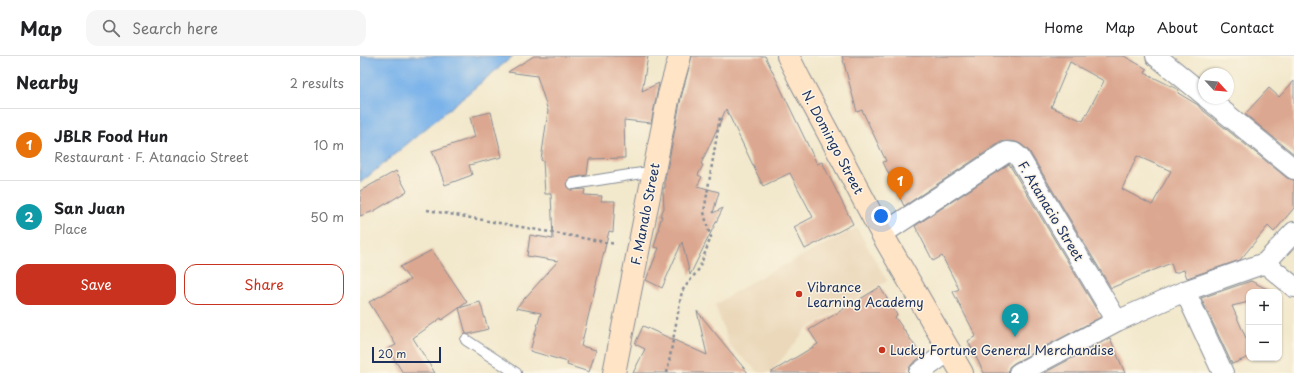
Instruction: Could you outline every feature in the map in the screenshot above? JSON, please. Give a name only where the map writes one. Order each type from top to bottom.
[{"type":"main road","name":"F. Manalo Street","points":[[614,373],[669,95],[680,56]]},
{"type":"main road","name":"N. Domingo Street","points":[[788,56],[882,234],[962,373]]},
{"type":"street","points":[[1156,56],[1198,90]]},
{"type":"street","points":[[1214,104],[1294,169]]},
{"type":"street","name":"F. Atanacio Street","points":[[882,234],[1007,152],[1014,153],[1019,157],[1117,321]]},
{"type":"street","points":[[1019,373],[1117,321],[1184,291],[1264,264],[1294,232]]},
{"type":"street","points":[[1264,264],[1294,287]]},
{"type":"street","points":[[1184,291],[1223,373]]},
{"type":"street","points":[[919,373],[950,350]]},
{"type":"lane","points":[[573,184],[642,173],[653,175]]},
{"type":"lane","points":[[466,340],[516,373]]},
{"type":"path","points":[[667,373],[682,291],[699,269],[711,237],[704,212],[720,117]]},
{"type":"path","points":[[427,210],[610,242]]},
{"type":"shaded area","name":"Vibrance Learning Academy","points":[[857,228],[887,281],[805,330],[770,373],[760,373],[730,347],[715,305],[749,283]]},
{"type":"water","points":[[360,56],[513,56],[360,183]]},
{"type":"building","points":[[534,56],[648,56],[642,91],[659,83],[651,123],[624,120],[625,158],[589,159],[587,175],[572,178],[567,182],[568,188],[571,190],[585,189],[584,195],[602,196],[601,201],[615,201],[613,232],[609,231],[581,346],[596,350],[589,372],[567,365],[568,362],[530,351],[541,313],[516,308],[558,261],[527,256],[530,235],[553,239],[551,194],[545,194],[543,161],[541,160],[548,111],[537,76],[508,72]]},
{"type":"building","points":[[692,56],[765,56],[817,164],[822,162],[853,224],[805,249],[794,227],[813,217],[790,173],[763,186],[726,109],[701,164],[703,165],[698,175],[702,177],[697,186],[719,192],[713,213],[723,208],[690,275],[682,242],[662,288],[646,280],[659,248],[654,247],[662,216],[660,216],[664,208],[663,188],[665,188],[665,180],[681,98]]},
{"type":"building","points":[[842,56],[1124,56],[1147,69],[1145,73],[1179,90],[1178,93],[1198,105],[1287,178],[1294,180],[1294,208],[1274,232],[1268,226],[1240,260],[1187,278],[1184,270],[1174,273],[1171,263],[1111,288],[1029,151],[1021,144],[1008,141],[1001,142],[904,206],[883,162],[886,161],[862,110],[857,112]],"holes":[[[1070,62],[1104,81],[1083,121],[1051,107]],[[1137,156],[1171,171],[1152,205],[1122,189]]]},
{"type":"building","points":[[1294,81],[1294,154],[1245,114],[1269,88],[1279,97]]},
{"type":"building","points":[[491,112],[502,157],[469,165],[472,175],[445,185],[432,151],[475,137],[470,117]]},
{"type":"building","points":[[1009,164],[1101,317],[1014,363],[1009,367],[1008,373],[984,373],[968,341],[976,336],[953,292],[959,289],[942,256],[933,261],[915,226]]},
{"type":"building","points":[[396,171],[407,191],[374,211],[360,216],[360,191]]},
{"type":"building","points":[[432,250],[467,302],[413,338],[435,373],[403,373],[388,349],[396,345],[369,302],[410,280],[400,267]]},
{"type":"building","points":[[1251,281],[1267,289],[1246,289],[1246,303],[1232,306],[1246,338],[1246,358],[1232,364],[1201,298]]},
{"type":"building","points":[[880,287],[897,315],[895,317],[922,356],[912,364],[908,373],[770,373],[818,344],[809,330]]},
{"type":"building","points":[[480,302],[488,329],[466,334],[459,308]]},
{"type":"building","points":[[697,311],[748,373],[633,373],[645,349],[635,344],[643,326],[707,355]]},
{"type":"building","points":[[1110,338],[1125,373],[1044,373]]},
{"type":"place","name":"JBLR Food Hun","points":[[900,200]]},
{"type":"place","name":"Vibrance Learning Academy","points":[[799,294]]},
{"type":"place","name":"San Juan","points":[[1015,337]]},
{"type":"place","name":"Lucky Fortune General Merchandise","points":[[882,350]]}]
